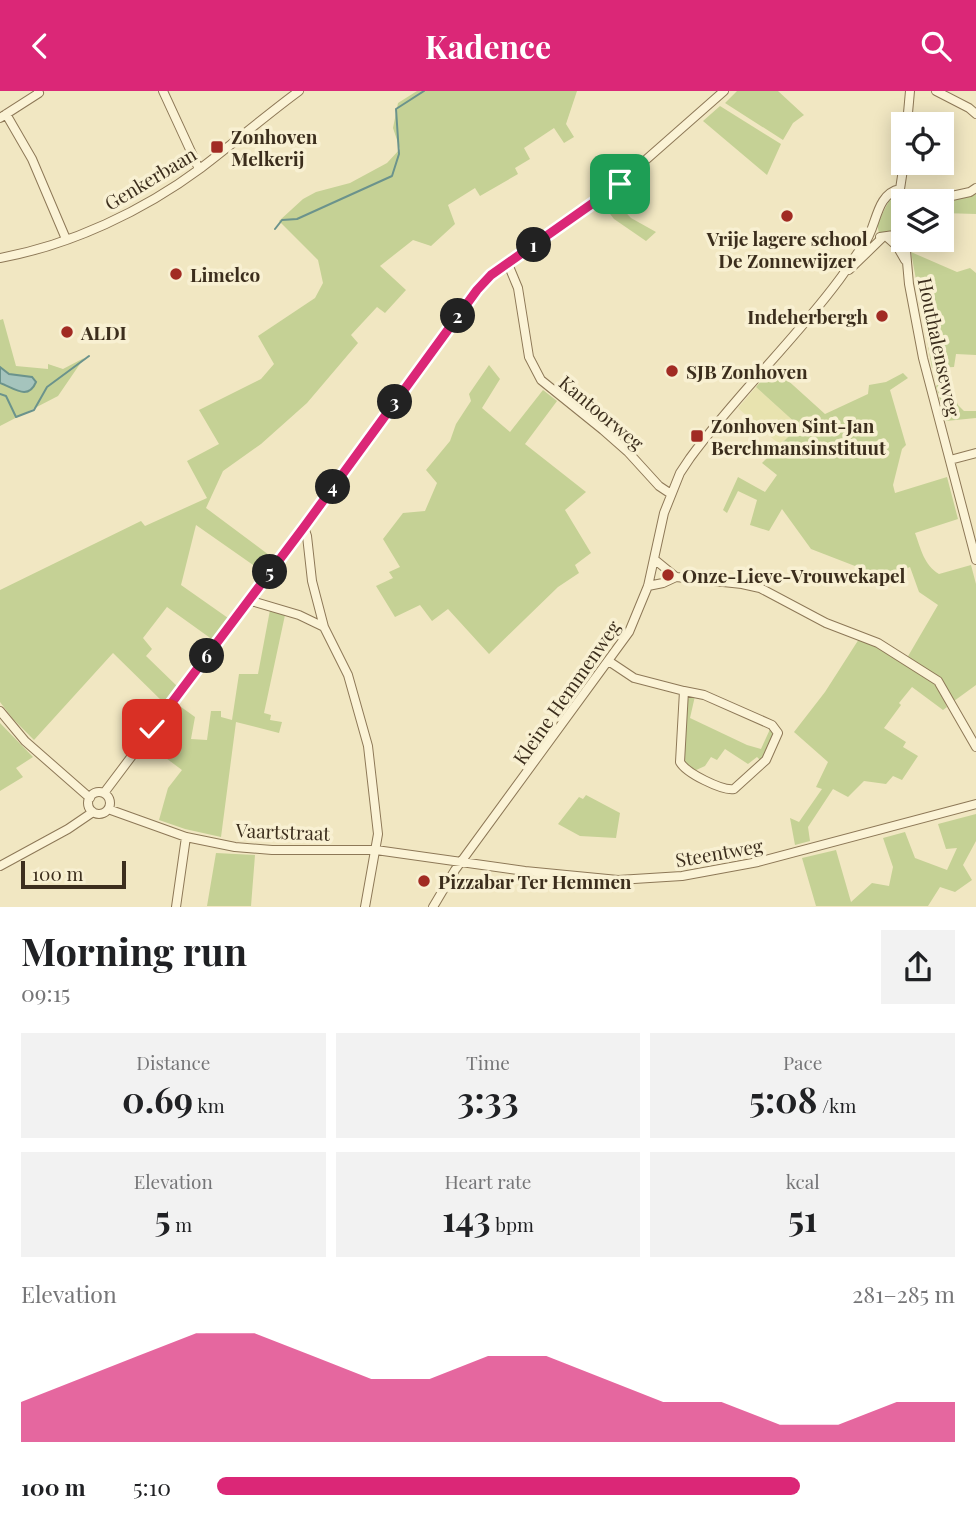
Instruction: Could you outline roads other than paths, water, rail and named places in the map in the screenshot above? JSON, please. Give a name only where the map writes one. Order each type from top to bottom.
[{"type":"street","points":[[38,91],[39,93],[3,116],[32,159],[65,239]]},
{"type":"street","points":[[163,91],[199,169]]},
{"type":"street","name":"Genkerbaan","points":[[0,258],[65,239],[122,216],[199,169],[299,91]]},
{"type":"street","points":[[908,112],[910,91]]},
{"type":"street","points":[[936,91],[976,114]]},
{"type":"street","points":[[104,793],[304,527],[477,290],[491,275],[607,194],[719,92]]},
{"type":"street","points":[[900,189],[902,175]]},
{"type":"street","points":[[954,195],[976,188]]},
{"type":"street","name":"Kleine Hemmenweg","points":[[433,907],[461,863],[610,662],[629,632],[648,586],[664,513],[680,473],[698,447],[839,279],[873,231],[872,225],[885,198],[891,192]]},
{"type":"street","name":"Houthalenseweg","points":[[873,231],[897,246],[906,263]]},
{"type":"street","name":"Kleine Hemmenweg","points":[[839,279],[885,238],[891,236]]},
{"type":"street","name":"Houthalenseweg","points":[[905,252],[923,358],[976,560]]},
{"type":"street","name":"Kantoorweg","points":[[508,264],[518,288],[529,357],[541,380],[603,430],[628,452],[659,486],[671,494]]},
{"type":"street","points":[[950,460],[976,453]]},
{"type":"street","points":[[304,527],[312,581],[324,627],[348,675],[368,746],[378,834],[365,907]]},
{"type":"street","points":[[654,559],[676,577]]},
{"type":"street","points":[[648,586],[676,577],[760,588],[826,623],[878,643],[938,681],[976,747]]},
{"type":"street","points":[[248,600],[299,615],[324,627]]},
{"type":"street","points":[[610,662],[634,678],[704,695],[772,725],[778,733],[766,760],[734,789],[726,789],[681,766],[679,759],[684,691]]},
{"type":"street","points":[[0,711],[25,741],[90,798]]},
{"type":"street","points":[[0,866],[68,829],[93,812],[103,813],[108,809],[110,800],[104,793],[95,793],[90,798],[89,807],[93,812]]},
{"type":"street","name":"Steentweg","points":[[461,863],[618,880],[682,876],[780,856],[976,804]]},
{"type":"street","name":"Vaartstraat","points":[[108,809],[186,837],[235,847],[272,850],[376,850],[461,863]]},
{"type":"street","points":[[176,907],[186,837]]},
{"type":"water","points":[[0,367],[9,374],[32,377],[36,382],[33,388],[25,392],[0,383]]},
{"type":"waterway","points":[[275,229],[282,220],[297,219],[392,176],[399,154],[396,109],[424,91]]},
{"type":"waterway","points":[[0,394],[6,396],[16,417],[34,410],[47,387],[89,356]]},
{"type":"place","name":"Zonhoven Melkerij","points":[[217,147]]},
{"type":"place","name":"Vrije lagere school De Zonnewijzer","points":[[787,216]]},
{"type":"place","name":"Limelco","points":[[176,274]]},
{"type":"place","name":"Indeherbergh","points":[[882,316]]},
{"type":"place","name":"ALDI","points":[[67,332]]},
{"type":"place","name":"SJB Zonhoven","points":[[672,371]]},
{"type":"place","name":"Zonhoven Sint-Jan Berchmansinstituut","points":[[697,436]]},
{"type":"place","name":"Onze-Lieve-Vrouwekapel","points":[[668,575]]},
{"type":"place","name":"Pizzabar Ter Hemmen","points":[[424,881]]}]
